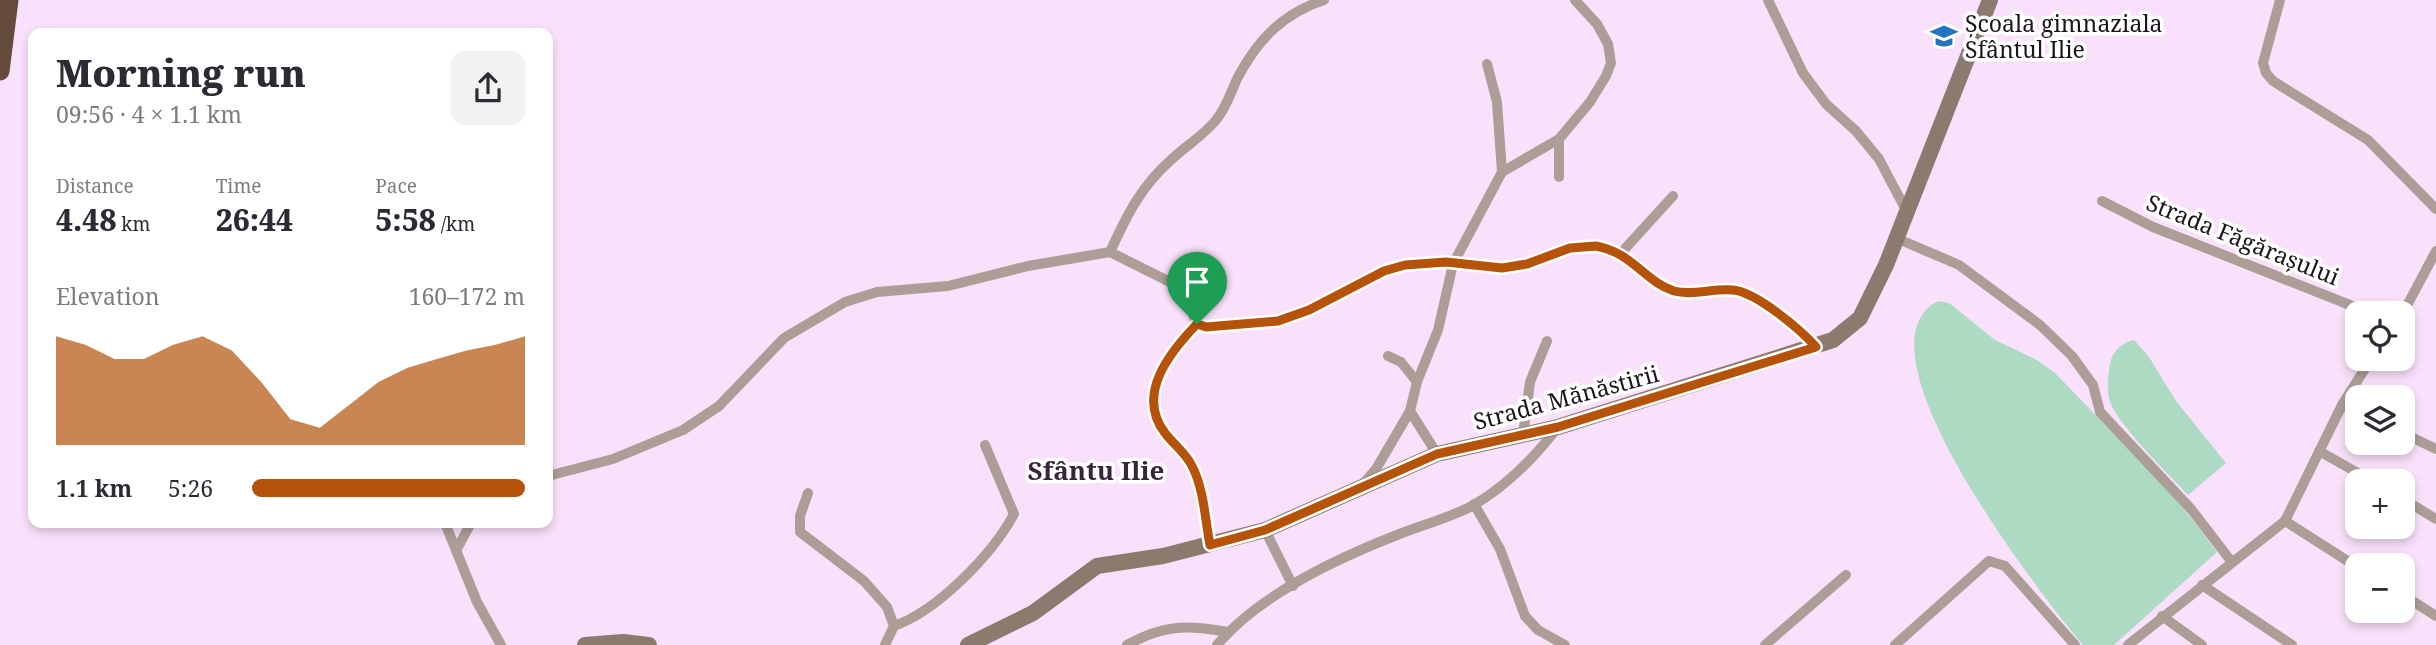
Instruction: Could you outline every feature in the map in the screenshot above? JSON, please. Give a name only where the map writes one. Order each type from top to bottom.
[{"type":"highway","points":[[0,71],[9,0]]},
{"type":"street","points":[[1110,252],[1137,195],[1171,160],[1215,122],[1245,65],[1267,34],[1309,2],[1324,0]]},
{"type":"street","points":[[1360,487],[1376,469],[1410,411],[1417,382],[1437,330],[1453,264],[1502,172],[1559,139],[1590,102],[1611,63],[1608,44],[1597,24],[1575,0]]},
{"type":"street","points":[[1768,0],[1803,73],[1826,104],[1856,131],[1879,159],[1907,212]]},
{"type":"street","points":[[2280,0],[2263,63],[2266,74],[2368,140],[2436,209]]},
{"type":"street","name":"Strada Mănăstirii","points":[[968,645],[1033,613],[1097,566],[1210,545],[1265,530],[1437,454],[1558,427],[1833,340],[1860,318],[1896,239],[1984,3]]},
{"type":"street","points":[[1487,64],[1497,102],[1502,172]]},
{"type":"street","points":[[1559,139],[1559,177]]},
{"type":"street","points":[[1621,253],[1673,196]]},
{"type":"street","name":"Strada Făgărașului","points":[[2102,201],[2153,227],[2345,303]]},
{"type":"street","points":[[1896,239],[1959,265],[2040,325],[2072,356],[2092,386],[2100,412],[2191,509],[2231,562]]},
{"type":"street","points":[[553,474],[613,459],[683,430],[719,406],[784,338],[856,297],[948,286],[1028,266],[1110,252],[1172,282],[1184,293],[1197,324],[1206,327],[1278,321],[1309,310],[1384,271],[1429,261],[1502,268],[1527,264],[1583,246],[1596,246],[1621,253],[1662,285],[1675,291],[1691,293],[1735,289],[1750,295],[1798,328],[1816,347]]},
{"type":"street","points":[[2409,301],[2436,251]]},
{"type":"street","points":[[1197,324],[1166,358],[1160,370],[1155,406],[1164,433],[1182,449],[1196,475],[1210,545]]},
{"type":"street","points":[[1522,435],[1530,383],[1547,341]]},
{"type":"street","points":[[1388,356],[1401,362],[1417,382]]},
{"type":"street","points":[[2127,645],[2285,521],[2342,405],[2363,371]]},
{"type":"street","points":[[1410,411],[1437,454]]},
{"type":"street","points":[[1217,645],[1228,632],[1293,586],[1395,536],[1474,504],[1512,475],[1558,427]]},
{"type":"street","points":[[2415,439],[2436,449]]},
{"type":"street","points":[[894,626],[913,620],[967,577],[1014,514],[985,445]]},
{"type":"street","points":[[2319,452],[2350,469]]},
{"type":"street","points":[[808,493],[800,516],[800,532],[864,581],[887,607],[894,626],[885,645]]},
{"type":"street","points":[[1474,504],[1500,548],[1525,616],[1538,630],[1565,645]]},
{"type":"street","points":[[2415,506],[2436,519]]},
{"type":"street","points":[[2285,521],[2345,559]]},
{"type":"street","points":[[447,528],[478,602],[501,645]]},
{"type":"street","points":[[457,549],[468,528]]},
{"type":"street","points":[[1265,530],[1293,586]]},
{"type":"street","points":[[1895,645],[1980,566],[1997,561],[2076,645]]},
{"type":"street","points":[[1765,645],[1846,575]]},
{"type":"street","points":[[2202,584],[2292,645]]},
{"type":"street","points":[[2415,603],[2436,616]]},
{"type":"street","points":[[2162,616],[2202,645]]},
{"type":"street","points":[[1128,645],[1164,628],[1184,626],[1228,632]]},
{"type":"street","points":[[585,645],[623,642],[649,645]]},
{"type":"green space","points":[[1938,301],[1949,303],[1995,340],[2037,360],[2054,372],[2174,496],[2217,552],[2114,645],[2083,645],[2031,578],[1962,473],[1934,418],[1917,368],[1917,327]]},
{"type":"green space","points":[[2134,340],[2149,357],[2176,401],[2226,463],[2188,495],[2131,434],[2109,398],[2108,377],[2113,355],[2123,344]]},
{"type":"place","name":"Școala gimnaziala Sfântul Ilie","points":[[1944,36]]},
{"type":"district","name":"Sfântu Ilie","points":[[1096,470]]},
{"type":"route","points":[[1596,246],[1621,253],[1662,285],[1675,291],[1691,293],[1735,289],[1750,295],[1798,328],[1816,347],[1558,427],[1437,454],[1265,530],[1210,545],[1196,475],[1182,449],[1164,433],[1155,406],[1160,370],[1166,358],[1197,324],[1206,327],[1278,321],[1309,310],[1361,281],[1405,265],[1429,261],[1502,268],[1527,264],[1570,248],[1596,246]]}]
